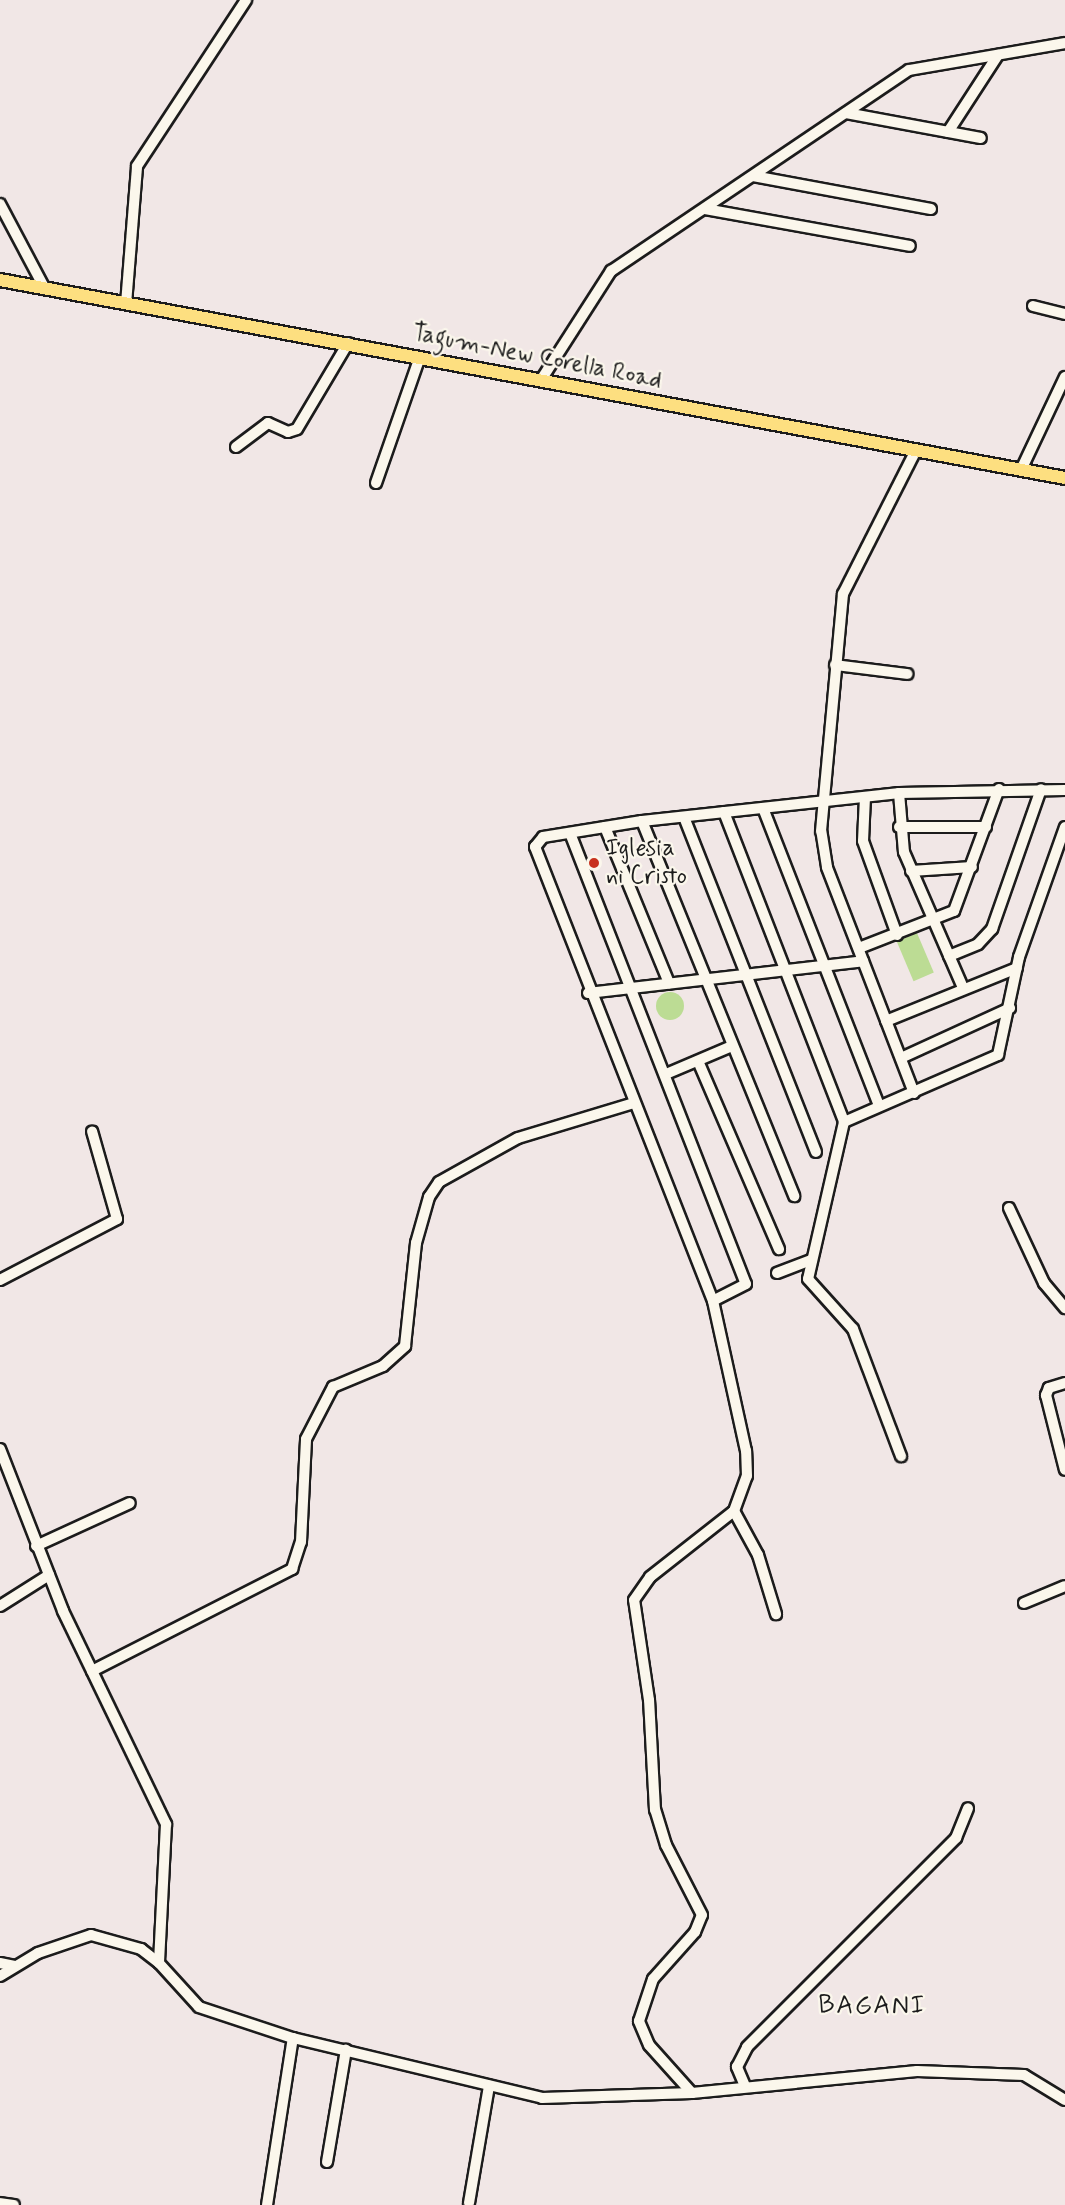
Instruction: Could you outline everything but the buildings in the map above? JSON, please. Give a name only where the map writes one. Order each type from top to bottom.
[{"type":"main road","name":"Tagum-New Corella Road","points":[[0,280],[1065,478]]},
{"type":"street","points":[[126,304],[137,166],[246,0]]},
{"type":"street","points":[[541,380],[605,276],[915,67],[1065,44]]},
{"type":"street","points":[[948,132],[998,55]]},
{"type":"street","points":[[846,113],[981,138]]},
{"type":"street","points":[[753,176],[931,209]]},
{"type":"street","points":[[0,204],[45,289]]},
{"type":"street","points":[[705,208],[910,246]]},
{"type":"street","points":[[1033,306],[1065,314]]},
{"type":"street","points":[[236,447],[268,423],[288,432],[297,429],[348,343]]},
{"type":"street","points":[[376,483],[420,357]]},
{"type":"street","points":[[1021,470],[1065,377]]},
{"type":"street","points":[[914,1093],[822,850],[822,802],[835,665],[846,583],[916,450]]},
{"type":"street","points":[[835,665],[907,674]]},
{"type":"street","points":[[859,948],[932,922],[957,907],[999,789]]},
{"type":"street","points":[[692,2093],[649,2045],[639,2021],[653,1979],[695,1932],[702,1915],[666,1845],[655,1810],[649,1700],[634,1600],[650,1577],[734,1511],[747,1476],[746,1451],[712,1301],[588,993],[535,847],[543,837],[642,821],[899,793],[999,789],[1065,790]]},
{"type":"street","points":[[949,956],[978,944],[992,929],[1041,789]]},
{"type":"street","points":[[899,793],[899,827],[911,871],[963,988]]},
{"type":"street","points":[[865,797],[863,841],[897,935]]},
{"type":"street","points":[[763,808],[879,1106]]},
{"type":"street","points":[[724,812],[844,1122],[808,1279],[853,1329],[901,1456]]},
{"type":"street","points":[[684,817],[816,1152]]},
{"type":"street","points":[[642,821],[794,1196]]},
{"type":"street","points":[[605,827],[669,984]]},
{"type":"street","points":[[899,827],[986,827]]},
{"type":"street","points":[[844,1122],[998,1054],[1017,968],[1065,827]]},
{"type":"street","points":[[570,833],[666,1074],[746,1284],[712,1301]]},
{"type":"street","points":[[911,871],[972,867]]},
{"type":"street","points":[[588,993],[863,960]]},
{"type":"street","points":[[886,1021],[1017,968]]},
{"type":"street","points":[[901,1058],[1010,1008]]},
{"type":"street","points":[[666,1074],[732,1046]]},
{"type":"street","points":[[698,1061],[779,1249]]},
{"type":"street","points":[[92,1671],[292,1569],[301,1542],[306,1439],[333,1387],[383,1366],[405,1346],[416,1243],[429,1197],[439,1182],[518,1138],[633,1103]]},
{"type":"street","points":[[0,1280],[117,1219],[92,1131]]},
{"type":"street","points":[[1009,1208],[1044,1283],[1065,1308]]},
{"type":"street","points":[[777,1273],[811,1260]]},
{"type":"street","points":[[1065,1383],[1049,1388],[1046,1395],[1060,1428],[1065,1470]]},
{"type":"street","points":[[0,1449],[5,1474],[36,1546],[92,1671],[166,1824],[167,1882],[159,1963]]},
{"type":"street","points":[[36,1546],[130,1503]]},
{"type":"street","points":[[734,1511],[758,1556],[777,1614]]},
{"type":"street","points":[[0,1606],[49,1575]]},
{"type":"street","points":[[1024,1603],[1065,1586]]},
{"type":"street","points":[[745,2086],[737,2067],[747,2047],[956,1838],[968,1808]]},
{"type":"street","points":[[0,1976],[64,1942],[91,1935],[141,1949],[159,1963],[199,2007],[293,2038],[489,2086],[567,2100],[692,2093],[745,2086],[917,2071],[996,2072],[1024,2075],[1065,2100]]},
{"type":"street","points":[[0,1963],[15,1966]]},
{"type":"street","points":[[267,2205],[293,2038]]},
{"type":"street","points":[[327,2162],[346,2050]]},
{"type":"street","points":[[469,2203],[489,2086]]},
{"type":"street","points":[[0,2203],[14,2205]]},
{"type":"green space","points":[[917,933],[934,973],[914,981],[897,942]]},
{"type":"green space","points":[[670,992],[680,996],[684,1006],[680,1016],[670,1020],[660,1016],[656,1006],[660,996]]},
{"type":"place","name":"Iglesia ni Cristo","points":[[594,863]]},
{"type":"district","name":"BAGANI","points":[[872,2007]]}]
